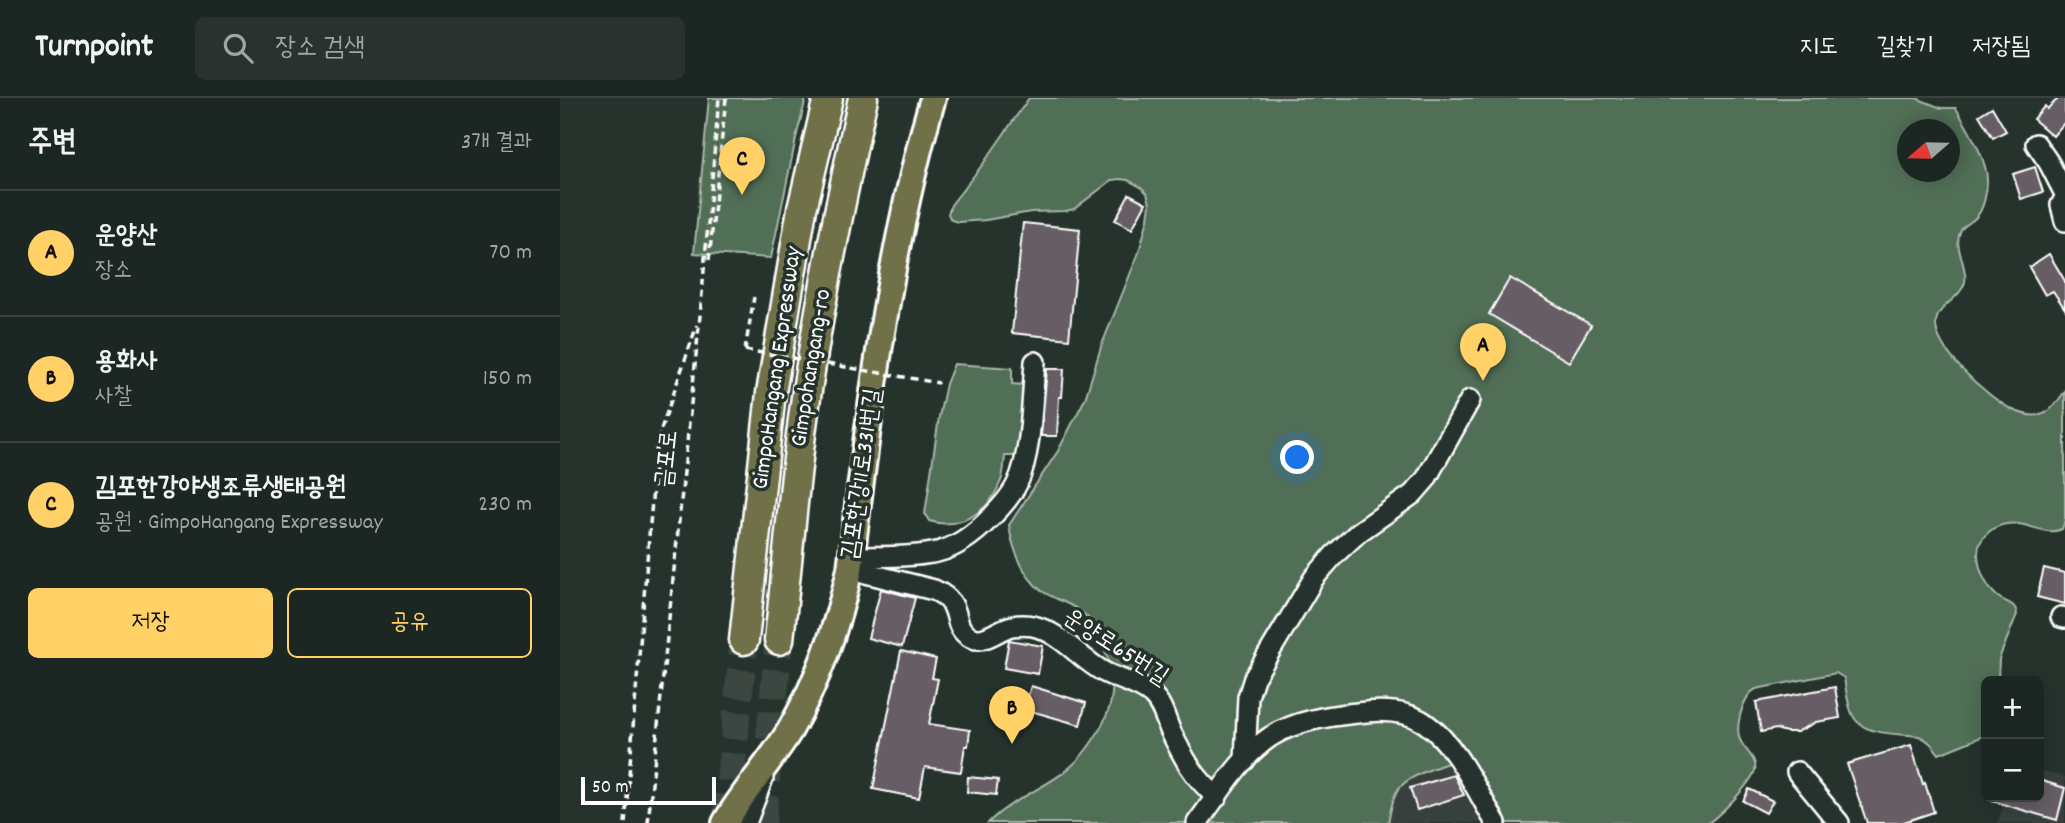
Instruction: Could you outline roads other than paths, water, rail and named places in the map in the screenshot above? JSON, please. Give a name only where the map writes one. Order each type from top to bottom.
[{"type":"highway","name":"GimpoHangang Expressway","points":[[744,640],[771,393],[802,209],[828,98]]},
{"type":"highway","name":"Gimpohangang-ro","points":[[779,640],[810,368],[828,263],[863,98]]},
{"type":"main road","name":"김포한강11로331번길","points":[[724,823],[790,729],[807,697],[842,605],[851,563],[882,330],[904,215],[934,99]]},
{"type":"street","points":[[2036,144],[2065,196],[2061,205],[2065,221]]},
{"type":"street","points":[[851,563],[934,553],[976,531],[1005,502],[1017,484],[1022,466],[1028,438],[1035,362]]},
{"type":"street","points":[[1245,760],[1248,697],[1254,678],[1314,578],[1359,532],[1413,494],[1426,479],[1470,400]]},
{"type":"street","name":"운양로65번길","points":[[851,563],[947,596],[967,636],[986,638],[1011,626],[1041,628],[1087,662],[1138,686],[1162,708],[1170,730],[1195,775],[1217,797]]},
{"type":"street","points":[[1196,823],[1245,760],[1272,736],[1311,720],[1385,711],[1409,715],[1424,722],[1442,738],[1496,823]]},
{"type":"street","points":[[746,823],[770,761]]},
{"type":"street","points":[[1797,772],[1839,823]]},
{"type":"tunnel","points":[[726,823],[744,640]]},
{"type":"tunnel","points":[[762,823],[779,640]]},
{"type":"place","name":"김포한강야생조류생태공원","points":[[742,195]]},
{"type":"place","name":"운양산","points":[[1483,381]]},
{"type":"place","name":"용화사","points":[[1012,744]]}]
